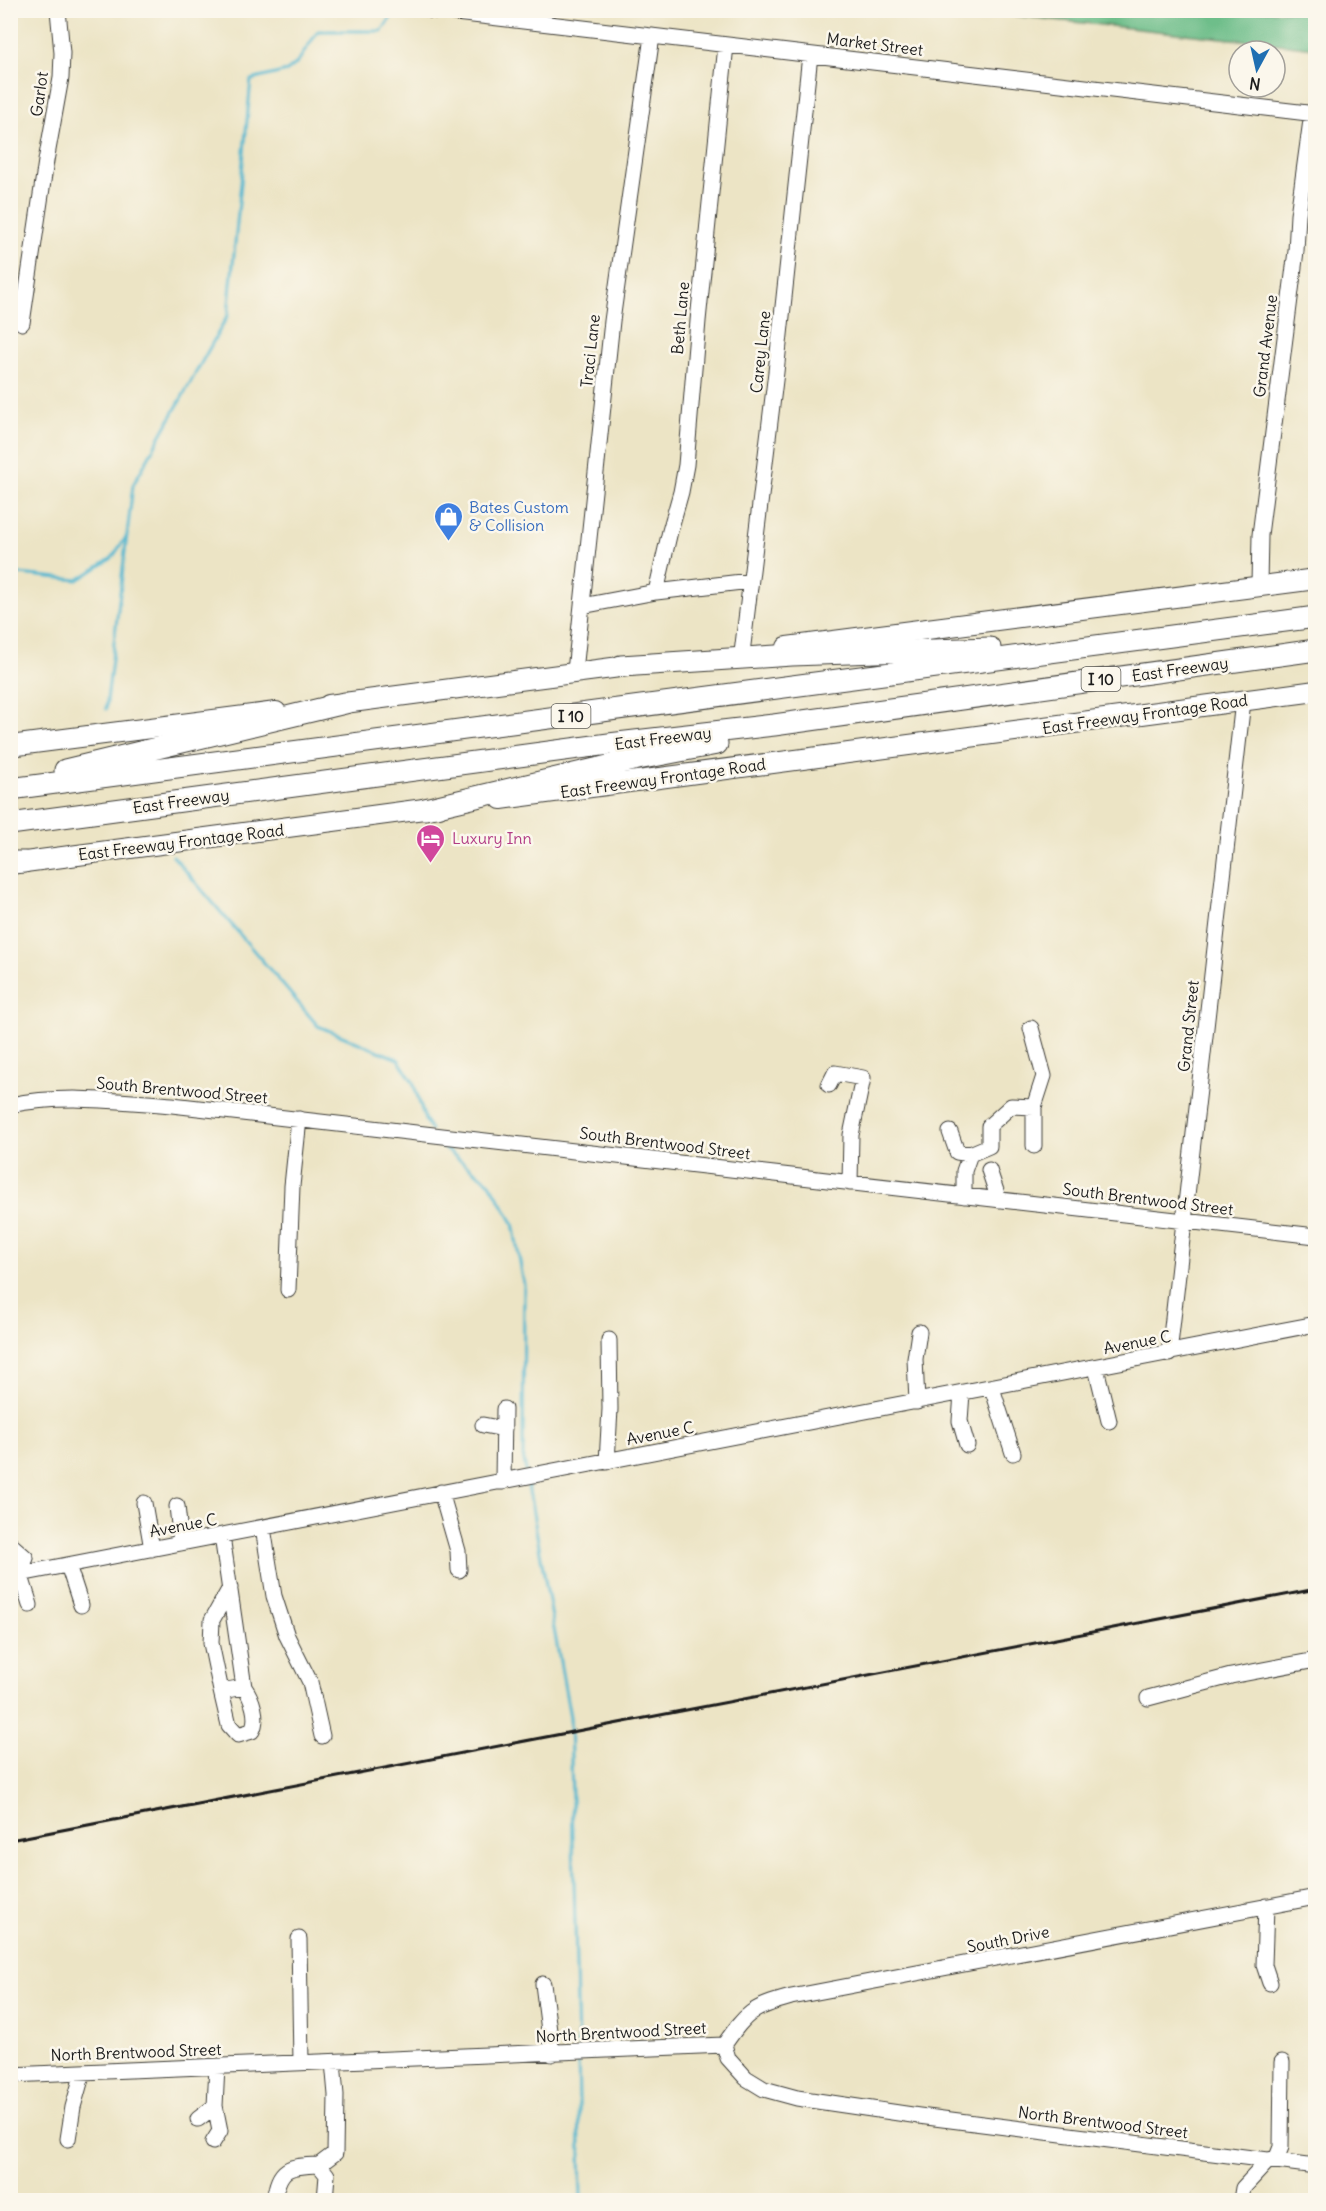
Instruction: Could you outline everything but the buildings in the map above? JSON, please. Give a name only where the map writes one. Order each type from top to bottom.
[{"type":"highway","name":"East Freeway","points":[[10,789],[1316,617]]},
{"type":"highway","points":[[621,666],[792,655],[1131,641]]},
{"type":"highway","name":"East Freeway","points":[[10,824],[1316,650]]},
{"type":"highway","points":[[10,783],[345,703]]},
{"type":"highway","points":[[425,809],[638,759],[721,743],[774,724]]},
{"type":"main road","points":[[10,746],[575,671],[742,653],[1316,579]]},
{"type":"main road","points":[[1268,698],[1285,689],[1316,684]]},
{"type":"main road","name":"East Freeway Frontage Road","points":[[15,862],[1316,691]]},
{"type":"street","name":"Garlot","points":[[22,323],[61,78],[62,53],[58,10]]},
{"type":"street","name":"Market Street","points":[[430,10],[1314,113]]},
{"type":"street","name":"Traci Lane","points":[[575,671],[612,321],[652,36]]},
{"type":"street","name":"Beth Lane","points":[[656,592],[686,465],[726,45]]},
{"type":"street","name":"Carey Lane","points":[[742,653],[776,372],[810,55]]},
{"type":"street","name":"Grand Avenue","points":[[1259,585],[1260,535],[1293,273],[1299,205],[1314,113]]},
{"type":"street","points":[[582,606],[656,592],[750,581]]},
{"type":"street","name":"Grand Street","points":[[1169,1354],[1243,701]]},
{"type":"street","points":[[1031,1029],[1044,1076],[1034,1107],[1034,1146]]},
{"type":"street","points":[[829,1085],[835,1073],[862,1077],[851,1135],[850,1183]]},
{"type":"street","name":"South Brentwood Street","points":[[10,1106],[52,1100],[172,1105],[1316,1236]]},
{"type":"street","points":[[950,1132],[957,1152],[970,1154],[989,1146],[989,1126],[1011,1106],[1034,1107]]},
{"type":"street","points":[[288,1290],[292,1186],[299,1119]]},
{"type":"street","points":[[964,1196],[964,1171],[970,1154]]},
{"type":"street","points":[[989,1170],[999,1200]]},
{"type":"street","name":"Avenue C","points":[[16,1575],[1316,1324]]},
{"type":"street","points":[[917,1402],[915,1359],[919,1332]]},
{"type":"street","points":[[607,1462],[609,1340]]},
{"type":"street","points":[[1096,1368],[1108,1421]]},
{"type":"street","points":[[992,1388],[1013,1453]]},
{"type":"street","points":[[962,1393],[960,1421],[968,1445]]},
{"type":"street","points":[[502,1482],[504,1410]]},
{"type":"street","points":[[483,1425],[504,1429]]},
{"type":"street","points":[[441,1492],[458,1551],[459,1570]]},
{"type":"street","points":[[144,1503],[152,1549]]},
{"type":"street","points":[[177,1506],[182,1543]]},
{"type":"street","points":[[263,1528],[274,1596],[287,1636],[310,1682],[322,1736]]},
{"type":"street","points":[[222,1536],[230,1588],[244,1687],[256,1720],[252,1731],[238,1735],[229,1725],[211,1643],[212,1620],[230,1588]]},
{"type":"street","points":[[10,1544],[26,1558],[16,1575],[30,1605]]},
{"type":"street","points":[[68,1565],[81,1605]]},
{"type":"street","points":[[1148,1698],[1231,1676],[1316,1660]]},
{"type":"street","points":[[221,1691],[244,1687]]},
{"type":"street","name":"South Drive","points":[[724,2045],[742,2018],[768,2003],[791,1997],[1316,1897]]},
{"type":"street","points":[[1266,1906],[1264,1965],[1270,1983]]},
{"type":"street","points":[[299,1939],[301,2063]]},
{"type":"street","points":[[543,1984],[552,2054]]},
{"type":"street","name":"North Brentwood Street","points":[[10,2075],[724,2045],[728,2058],[746,2078],[764,2089],[796,2098],[930,2118],[1316,2166]]},
{"type":"street","points":[[274,2200],[282,2173],[292,2166],[319,2165],[335,2153],[336,2095],[333,2062]]},
{"type":"street","points":[[1242,2200],[1243,2188],[1268,2161],[1277,2157],[1281,2147],[1282,2062]]},
{"type":"street","points":[[213,2142],[220,2131],[215,2106],[217,2067]]},
{"type":"street","points":[[68,2139],[73,2107],[83,2072]]},
{"type":"street","points":[[198,2119],[215,2106]]},
{"type":"street","points":[[319,2165],[327,2175],[325,2200]]},
{"type":"green space","points":[[970,11],[1315,11],[1315,48],[1287,45],[1287,39],[1231,39]]},
{"type":"waterway","points":[[106,709],[133,485],[228,315],[251,80],[287,71],[297,63],[318,31],[382,31],[396,10]]},
{"type":"waterway","points":[[10,573],[78,580],[112,558],[126,537]]},
{"type":"waterway","points":[[173,856],[318,1026],[398,1059],[413,1082],[425,1120],[431,1130]]},
{"type":"waterway","points":[[438,1140],[443,1147],[490,1183],[513,1223],[524,1285],[523,1456],[526,1471]]},
{"type":"waterway","points":[[527,1480],[570,1717],[578,2046]]},
{"type":"waterway","points":[[578,2055],[581,2200]]},
{"type":"railway","points":[[10,1840],[1316,1589]]},
{"type":"place","name":"Bates Custom & Collision","points":[[448,542]]},
{"type":"place","name":"Luxury Inn","points":[[431,864]]}]
